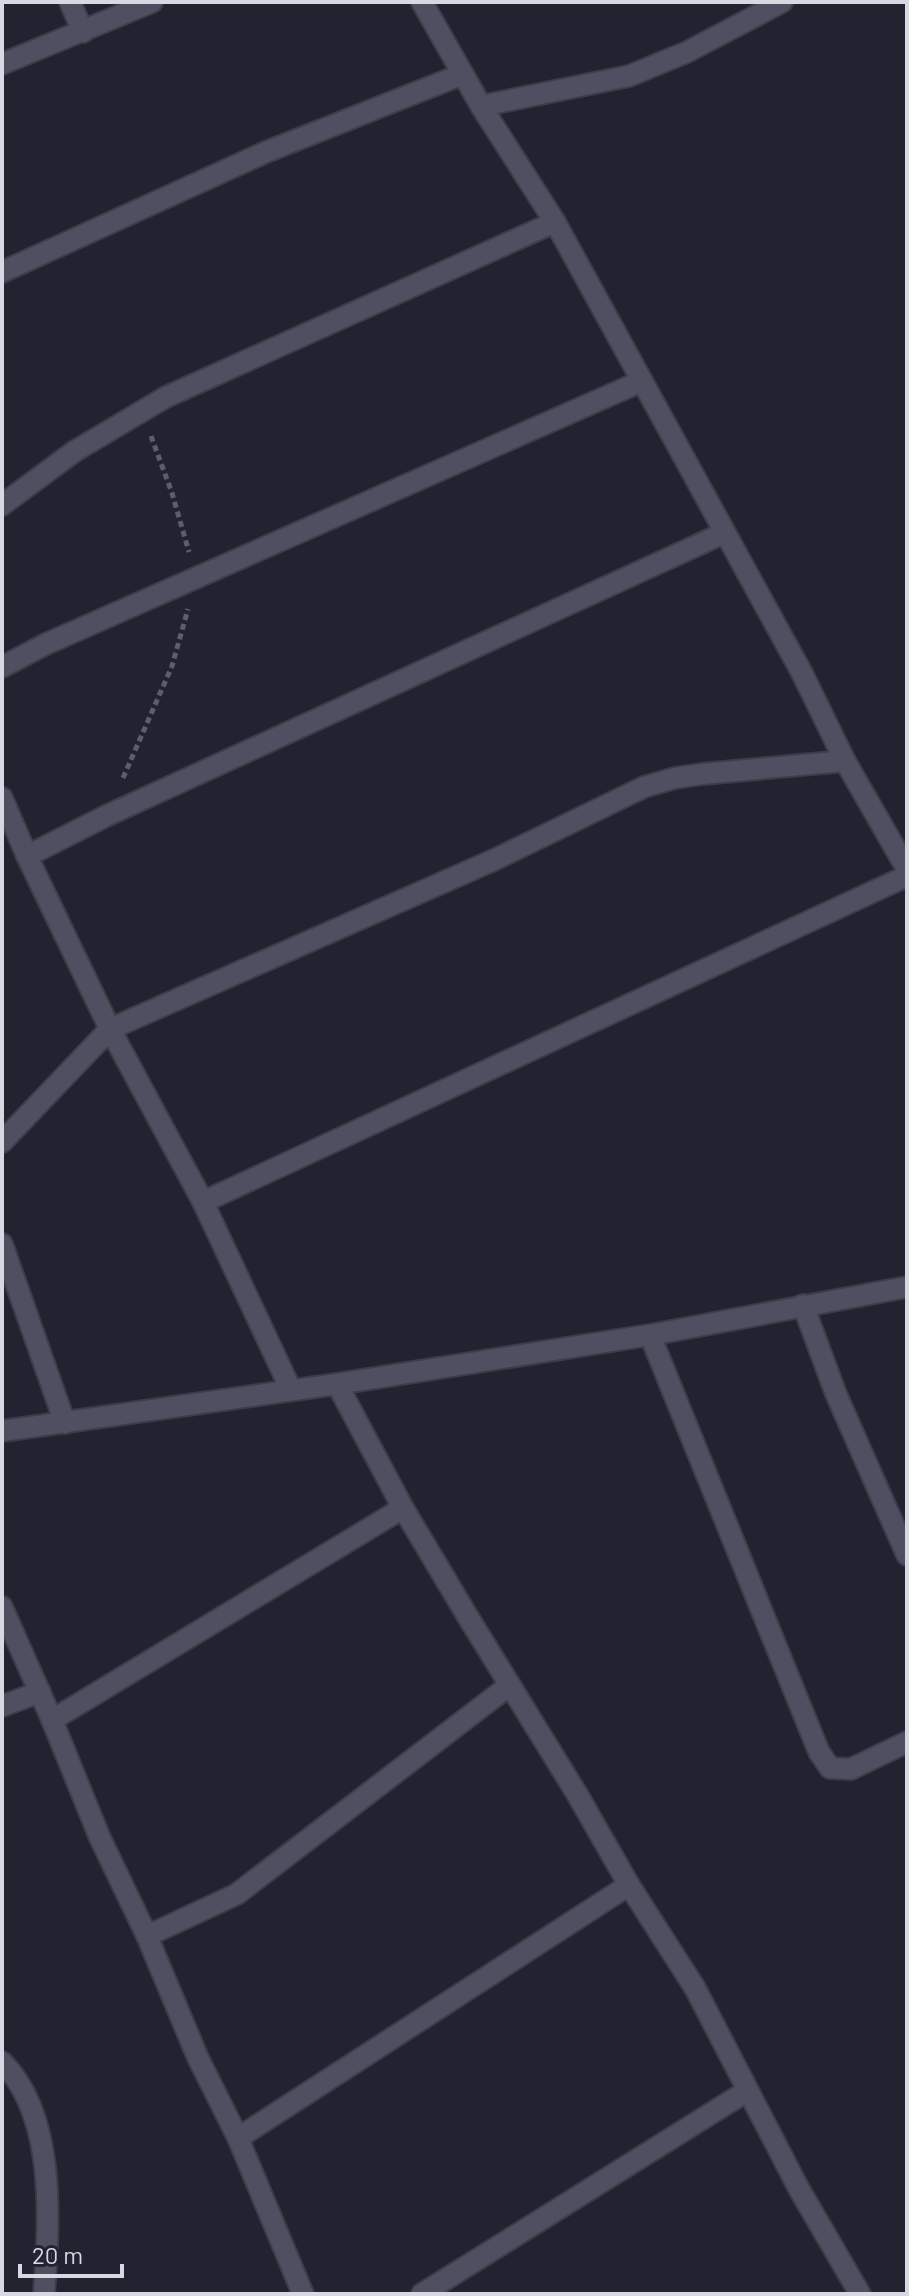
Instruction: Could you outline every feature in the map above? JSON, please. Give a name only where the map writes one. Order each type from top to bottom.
[{"type":"street","points":[[70,2],[83,32]]},
{"type":"street","points":[[2,64],[152,2]]},
{"type":"street","points":[[422,2],[481,106],[555,222],[802,673],[845,761],[907,869]]},
{"type":"street","points":[[481,106],[629,76],[687,52],[782,2]]},
{"type":"street","points":[[2,272],[266,152],[463,74]]},
{"type":"street","points":[[2,505],[75,451],[166,397],[555,222]]},
{"type":"street","points":[[2,667],[46,644],[642,381]]},
{"type":"street","points":[[27,856],[106,816],[724,533]]},
{"type":"street","points":[[2,1142],[110,1029],[496,859],[644,787],[702,774],[845,761]]},
{"type":"street","points":[[2,798],[110,1029],[203,1202],[291,1390]]},
{"type":"street","points":[[203,1202],[907,876]]},
{"type":"street","points":[[2,1244],[65,1423]]},
{"type":"street","points":[[2,1431],[337,1384],[650,1335],[907,1287]]},
{"type":"street","points":[[803,1305],[842,1408],[907,1555]]},
{"type":"street","points":[[650,1335],[819,1752],[830,1768],[851,1769],[907,1742]]},
{"type":"street","points":[[337,1384],[403,1508],[629,1885],[695,1988],[799,2189],[860,2294]]},
{"type":"street","points":[[52,1720],[403,1508]]},
{"type":"street","points":[[2,1607],[100,1838],[147,1936],[198,2058],[238,2138],[303,2294]]},
{"type":"street","points":[[147,1936],[237,1894],[510,1685]]},
{"type":"street","points":[[2,1706],[40,1692]]},
{"type":"street","points":[[238,2138],[629,1885]]},
{"type":"street","points":[[2,2062],[27,2098],[39,2128],[48,2234],[44,2294]]},
{"type":"street","points":[[422,2294],[747,2091]]}]
